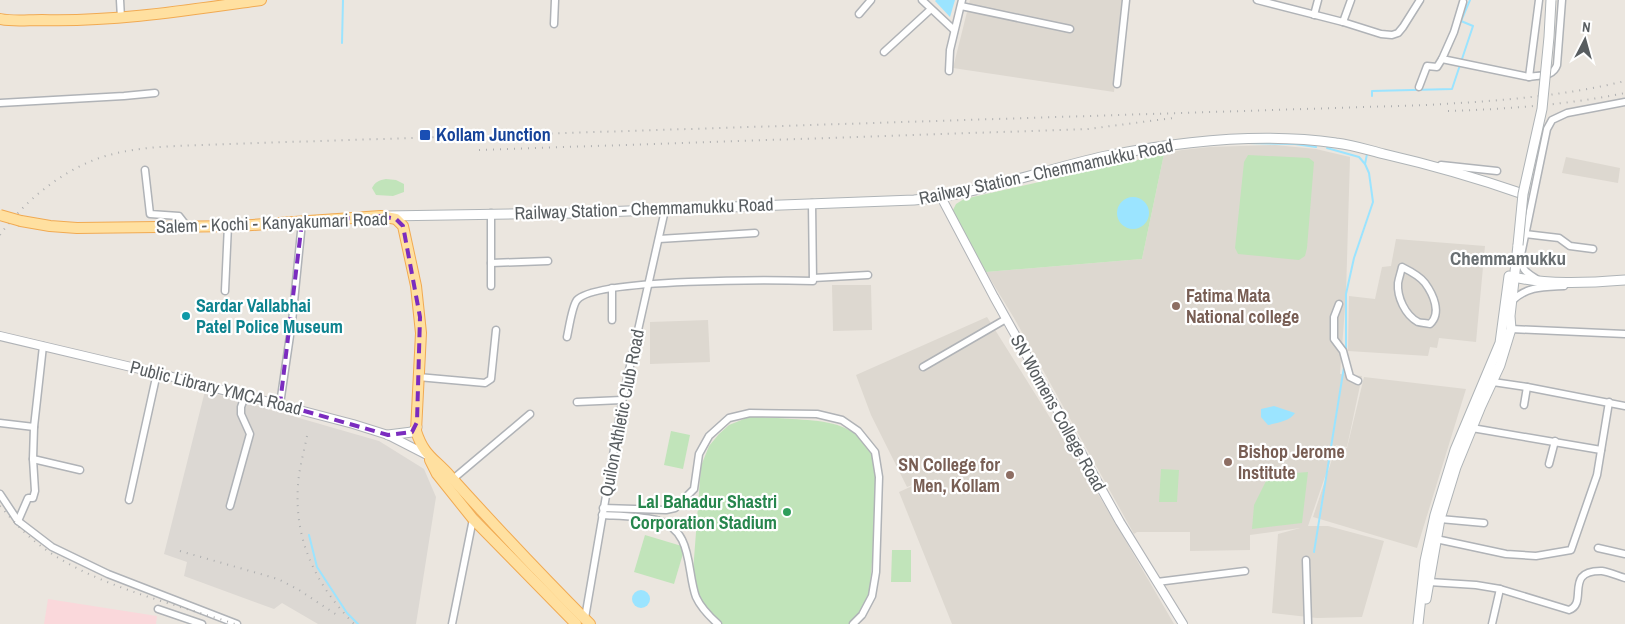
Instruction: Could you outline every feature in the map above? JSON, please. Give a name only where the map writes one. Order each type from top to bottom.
[{"type":"main road","points":[[0,19],[12,22],[121,18],[258,0]]},
{"type":"main road","points":[[1418,624],[1425,561],[1435,515],[1455,450],[1500,343],[1518,245],[1523,194],[1542,109],[1551,0]]},
{"type":"main road","points":[[0,12],[28,20]]},
{"type":"main road","name":"Railway Station - Chemmamukku Road","points":[[381,216],[413,214],[576,213],[897,201],[941,197],[1107,156],[1211,140],[1274,138],[1336,142],[1427,163],[1523,194]]},
{"type":"main road","points":[[407,237],[408,223],[413,214]]},
{"type":"main road","name":"Salem - Kochi - Kanyakumari Road","points":[[0,215],[50,226],[77,228],[186,225],[228,226],[381,216],[401,222],[407,237],[420,317],[417,427],[420,444],[427,455],[453,479],[584,622]]},
{"type":"main road","points":[[1512,277],[1540,281],[1604,282],[1625,280]]},
{"type":"main road","points":[[1423,624],[1440,519],[1456,467],[1494,382],[1511,329],[1512,277]]},
{"type":"main road","points":[[388,435],[412,432],[417,427]]},
{"type":"main road","points":[[427,455],[437,474],[472,519],[584,622]]},
{"type":"street","points":[[120,0],[121,18]]},
{"type":"street","points":[[554,24],[555,0]]},
{"type":"street","points":[[858,14],[871,0]]},
{"type":"street","points":[[922,0],[954,30]]},
{"type":"street","points":[[1117,84],[1126,0]]},
{"type":"street","points":[[1257,0],[1343,22],[1381,34],[1392,35],[1398,33],[1420,0]]},
{"type":"street","points":[[1314,15],[1318,0]]},
{"type":"street","points":[[1343,22],[1351,0]]},
{"type":"street","points":[[1529,77],[1540,0]]},
{"type":"street","points":[[1442,59],[1529,77],[1552,74],[1557,65],[1562,0]]},
{"type":"street","points":[[1419,87],[1427,66],[1437,67],[1442,59],[1454,32],[1463,1]]},
{"type":"street","points":[[949,71],[950,50],[962,3],[1070,29]]},
{"type":"street","points":[[884,52],[931,8]]},
{"type":"street","points":[[0,103],[155,93]]},
{"type":"street","points":[[1540,281],[1524,270],[1521,264],[1521,255],[1548,129],[1552,120],[1566,113],[1625,102]]},
{"type":"street","points":[[1427,163],[1497,171]]},
{"type":"street","points":[[145,170],[150,214],[178,216],[186,225]]},
{"type":"street","name":"SN Womens College Road","points":[[941,197],[1006,319],[1120,522],[1183,624]]},
{"type":"street","points":[[567,337],[576,301],[582,296],[612,288],[649,283],[813,281],[812,203]]},
{"type":"street","name":"Quilon Athletic Club Road","points":[[584,622],[622,400],[666,210]]},
{"type":"street","points":[[491,213],[491,286]]},
{"type":"street","points":[[280,404],[292,322],[302,222]]},
{"type":"street","points":[[225,291],[228,226]]},
{"type":"street","points":[[659,239],[755,234]]},
{"type":"street","points":[[1525,234],[1559,238],[1570,246],[1593,249]]},
{"type":"street","points":[[491,263],[548,260]]},
{"type":"street","points":[[1402,267],[1425,283],[1435,302],[1434,321],[1430,324],[1419,322],[1410,315],[1403,304],[1398,283],[1402,267]]},
{"type":"street","points":[[812,278],[868,275]]},
{"type":"street","points":[[1512,301],[1525,290],[1580,286],[1604,282]]},
{"type":"street","points":[[612,288],[612,320]]},
{"type":"street","points":[[1340,304],[1334,317],[1334,339],[1343,352],[1350,377],[1358,381]]},
{"type":"street","points":[[923,367],[1006,319]]},
{"type":"street","points":[[1511,329],[1625,334]]},
{"type":"street","points":[[418,377],[485,382],[491,379],[496,330]]},
{"type":"street","name":"Public Library YMCA Road","points":[[0,336],[157,373],[353,424],[388,435],[427,455]]},
{"type":"street","points":[[18,520],[28,498],[33,498],[35,491],[34,427],[43,346]]},
{"type":"street","points":[[129,500],[157,373]]},
{"type":"street","points":[[1494,382],[1527,386],[1625,406]]},
{"type":"street","points":[[1524,405],[1527,386]]},
{"type":"street","points":[[230,506],[250,434],[241,407],[245,396]]},
{"type":"street","points":[[577,402],[622,400]]},
{"type":"street","points":[[1436,539],[1506,554],[1536,556],[1571,550],[1597,476],[1608,402]]},
{"type":"street","points":[[603,511],[666,510],[675,508],[694,489],[695,470],[699,454],[709,436],[728,418],[750,413],[817,414],[842,420],[858,431],[875,452],[879,477],[876,572],[872,596],[862,615],[853,624]]},
{"type":"street","points":[[453,479],[530,414]]},
{"type":"street","points":[[0,423],[34,427]]},
{"type":"street","points":[[1472,428],[1601,450]]},
{"type":"street","points":[[1550,464],[1555,441]]},
{"type":"street","points":[[33,459],[80,470]]},
{"type":"street","points":[[0,494],[18,520],[52,547],[108,574],[237,624]]},
{"type":"street","points":[[603,511],[657,520],[667,524],[676,532],[687,547],[696,597],[706,613],[718,624]]},
{"type":"street","points":[[452,624],[472,519]]},
{"type":"street","points":[[1440,519],[1484,523]]},
{"type":"street","points":[[1598,548],[1625,554]]},
{"type":"street","points":[[1306,560],[1308,624]]},
{"type":"street","points":[[1157,582],[1245,571]]},
{"type":"street","points":[[1429,582],[1476,585],[1500,589],[1569,610],[1574,609],[1578,604],[1578,582],[1581,577],[1589,573],[1602,571],[1625,578]]},
{"type":"street","points":[[1492,624],[1500,589]]},
{"type":"street","points":[[158,609],[202,624]]},
{"type":"highlighted area","points":[[381,216],[396,219],[403,226],[420,317],[417,422],[412,432],[388,435],[280,404],[302,222]]},
{"type":"shaded area","points":[[970,0],[1124,0],[1114,92],[953,68]]},
{"type":"shaded area","name":"Fatima Mata National college","points":[[1275,145],[1316,149],[1350,157],[1346,294],[1340,374],[1362,376],[1347,447],[1336,445],[1308,526],[1328,526],[1384,541],[1362,617],[1317,618],[1272,613],[1278,534],[1300,528],[1250,535],[1250,550],[1190,551],[1190,532],[1137,532],[1134,534],[1014,318],[986,272],[1142,259],[1164,154],[1210,147]]},
{"type":"shaded area","points":[[1566,157],[1620,168],[1618,183],[1562,173]]},
{"type":"shaded area","points":[[1396,239],[1485,246],[1476,342],[1439,338],[1437,348],[1430,347],[1428,356],[1348,351],[1349,296],[1375,299],[1382,267],[1391,266]]},
{"type":"shaded area","points":[[832,285],[871,285],[872,330],[833,331]]},
{"type":"shaded area","points":[[987,317],[1106,507],[1174,624],[952,624],[899,492],[930,478],[907,487],[871,415],[856,375]]},
{"type":"shaded area","points":[[708,320],[710,362],[650,364],[650,322]]},
{"type":"shaded area","points":[[1364,377],[1466,389],[1417,548],[1313,517],[1336,447],[1347,448]]},
{"type":"shaded area","points":[[205,391],[379,441],[424,469],[436,497],[416,624],[318,624],[282,603],[274,609],[184,576],[187,562],[164,554]]},
{"type":"shaded area","points":[[48,599],[157,616],[156,624],[44,624]]},
{"type":"green space","points":[[1164,154],[1142,259],[986,272],[952,212],[956,204],[964,199]]},
{"type":"green space","points":[[1248,155],[1309,158],[1314,162],[1307,248],[1305,256],[1299,260],[1238,254],[1235,248],[1244,162]]},
{"type":"green space","points":[[386,179],[396,180],[404,184],[404,192],[393,196],[376,195],[372,188],[373,186]]},
{"type":"green space","name":"Lal Bahadur Shastri Corporation Stadium","points":[[749,417],[833,424],[851,431],[859,437],[871,452],[879,477],[869,598],[863,611],[850,624],[720,624],[700,602],[693,572],[701,466],[709,446],[719,434],[729,425]]},
{"type":"green space","points":[[671,431],[690,435],[683,469],[664,465]]},
{"type":"green space","points":[[1161,469],[1179,470],[1177,502],[1159,502]]},
{"type":"green space","points":[[1308,472],[1302,523],[1252,529],[1254,505],[1269,475]]},
{"type":"green space","points":[[645,535],[685,547],[674,584],[634,572]]},
{"type":"green space","points":[[892,550],[911,550],[911,582],[891,582]]},
{"type":"water","points":[[955,0],[950,17],[935,1]]},
{"type":"water","points":[[1133,197],[1139,198],[1144,202],[1148,207],[1148,219],[1144,224],[1139,228],[1133,229],[1127,228],[1122,224],[1118,219],[1117,213],[1118,207],[1122,202],[1127,198]]},
{"type":"water","points":[[1274,406],[1295,413],[1287,420],[1268,425],[1261,417],[1261,409]]},
{"type":"water","points":[[637,590],[645,590],[650,595],[648,606],[637,608],[632,603],[632,595]]},
{"type":"waterway","points":[[342,43],[343,0]]},
{"type":"waterway","points":[[1372,96],[1372,91],[1452,89],[1473,26],[1461,21],[1470,0]]},
{"type":"waterway","points":[[1248,143],[1295,144],[1316,147]]},
{"type":"waterway","points":[[1327,148],[1359,157],[1365,164],[1369,173],[1373,202],[1354,258],[1346,294],[1346,352]]},
{"type":"waterway","points":[[1365,164],[1367,154]]},
{"type":"waterway","points":[[1314,552],[1344,367]]},
{"type":"waterway","points":[[309,535],[317,567],[347,613],[358,624]]},
{"type":"railway","points":[[0,235],[35,196],[65,175],[81,166],[113,154],[155,147],[1427,105],[1551,95],[1625,81]]},
{"type":"railway","points":[[1448,111],[1537,106],[1625,93]]},
{"type":"railway","points":[[479,150],[1088,129],[1173,118]]},
{"type":"railway","points":[[307,436],[298,485],[300,525],[304,543],[310,561],[319,578],[329,594],[354,624]]},
{"type":"railway","points":[[0,506],[32,539],[53,555],[77,568],[129,590],[235,624]]},
{"type":"railway","points":[[180,551],[278,579],[299,590],[340,617]]},
{"type":"place","name":"Kollam Junction","points":[[425,135]]},
{"type":"place","name":"Fatima Mata National college","points":[[1176,306]]},
{"type":"place","name":"Sardar Vallabhai Patel Police Museum","points":[[186,316]]},
{"type":"place","name":"Bishop Jerome Institute","points":[[1228,462]]},
{"type":"place","name":"SN College for Men, Kollam","points":[[1010,475]]},
{"type":"place","name":"Lal Bahadur Shastri Corporation Stadium","points":[[787,512]]},
{"type":"district","name":"Chemmamukku","points":[[1508,258]]}]
